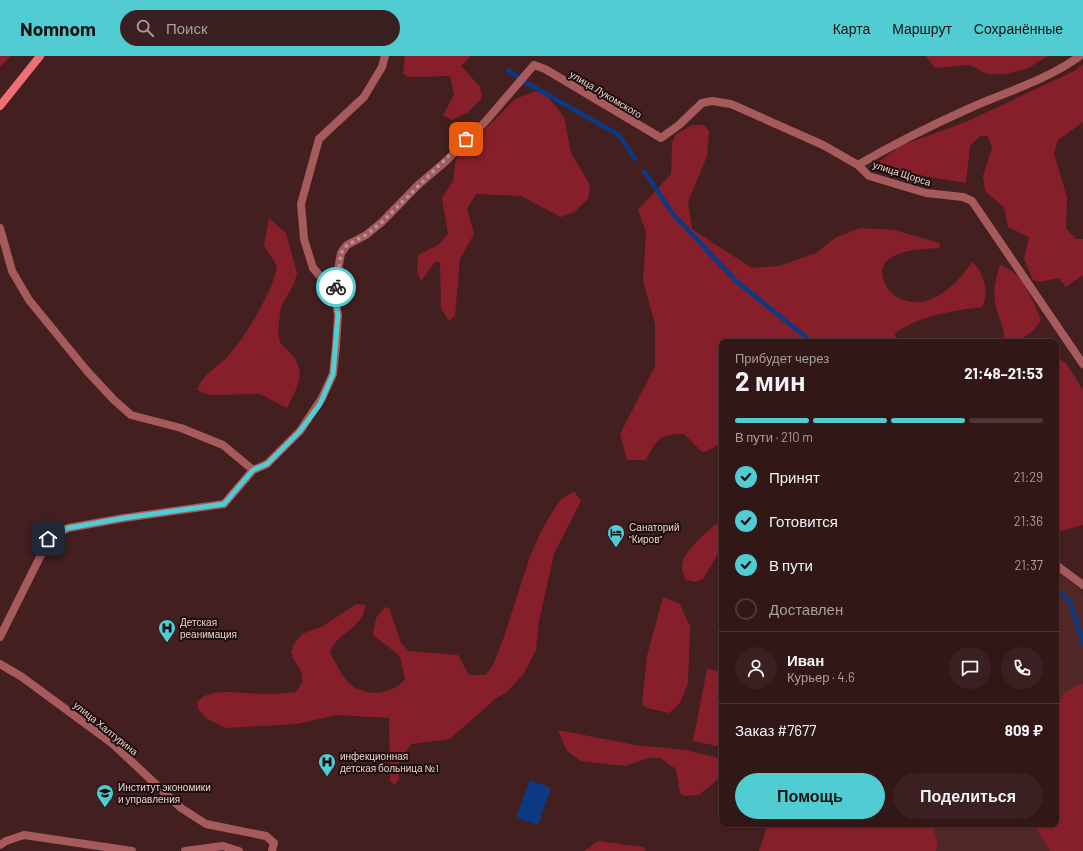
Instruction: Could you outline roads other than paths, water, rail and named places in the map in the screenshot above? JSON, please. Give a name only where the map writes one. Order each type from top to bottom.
[{"type":"street","points":[[0,106],[40,56]]},
{"type":"street","points":[[334,292],[313,268],[304,239],[301,204],[319,139],[364,97],[382,67],[385,56]]},
{"type":"street","points":[[858,165],[899,142],[968,109],[1037,79],[1070,63],[1080,56]]},
{"type":"street","name":"улица Лукомского","points":[[253,470],[267,464],[300,431],[322,398],[333,374],[338,315],[334,292],[341,253],[347,245],[366,235],[382,222],[418,185],[445,162],[485,122],[534,65],[545,69],[661,138],[679,125],[695,108]]},
{"type":"street","name":"улица Щорса","points":[[695,108],[702,103],[712,101],[731,104],[823,145],[858,165],[869,176],[926,193],[963,197],[972,201],[1083,364]]},
{"type":"street","points":[[0,228],[12,271],[29,300],[87,371],[114,400],[131,415],[181,428],[223,445],[253,470],[224,504],[124,518],[68,528],[48,539],[0,637]]},
{"type":"street","points":[[1059,567],[1083,585]]},
{"type":"street","name":"улица Халтурина","points":[[0,664],[22,677],[113,744],[181,808],[206,824],[266,836],[274,843],[272,851]]},
{"type":"street","points":[[0,845],[6,841],[24,836],[132,851]]},
{"type":"street","points":[[184,851],[224,846],[239,851]]},
{"type":"water","points":[[530,780],[551,788],[538,825],[516,818]]},
{"type":"waterway","points":[[508,70],[525,82],[619,135],[635,159]]},
{"type":"waterway","points":[[644,171],[673,214],[736,281],[808,339]]},
{"type":"waterway","points":[[1061,594],[1070,601],[1083,643]]},
{"type":"place","name":"Санаторий \"Киров\"","points":[[616,548]]},
{"type":"place","name":"Детская реанимация","points":[[167,643]]},
{"type":"place","name":"инфекционная детская больница №1","points":[[327,777]]},
{"type":"place","name":"Институт экономики и управления","points":[[105,808]]}]
